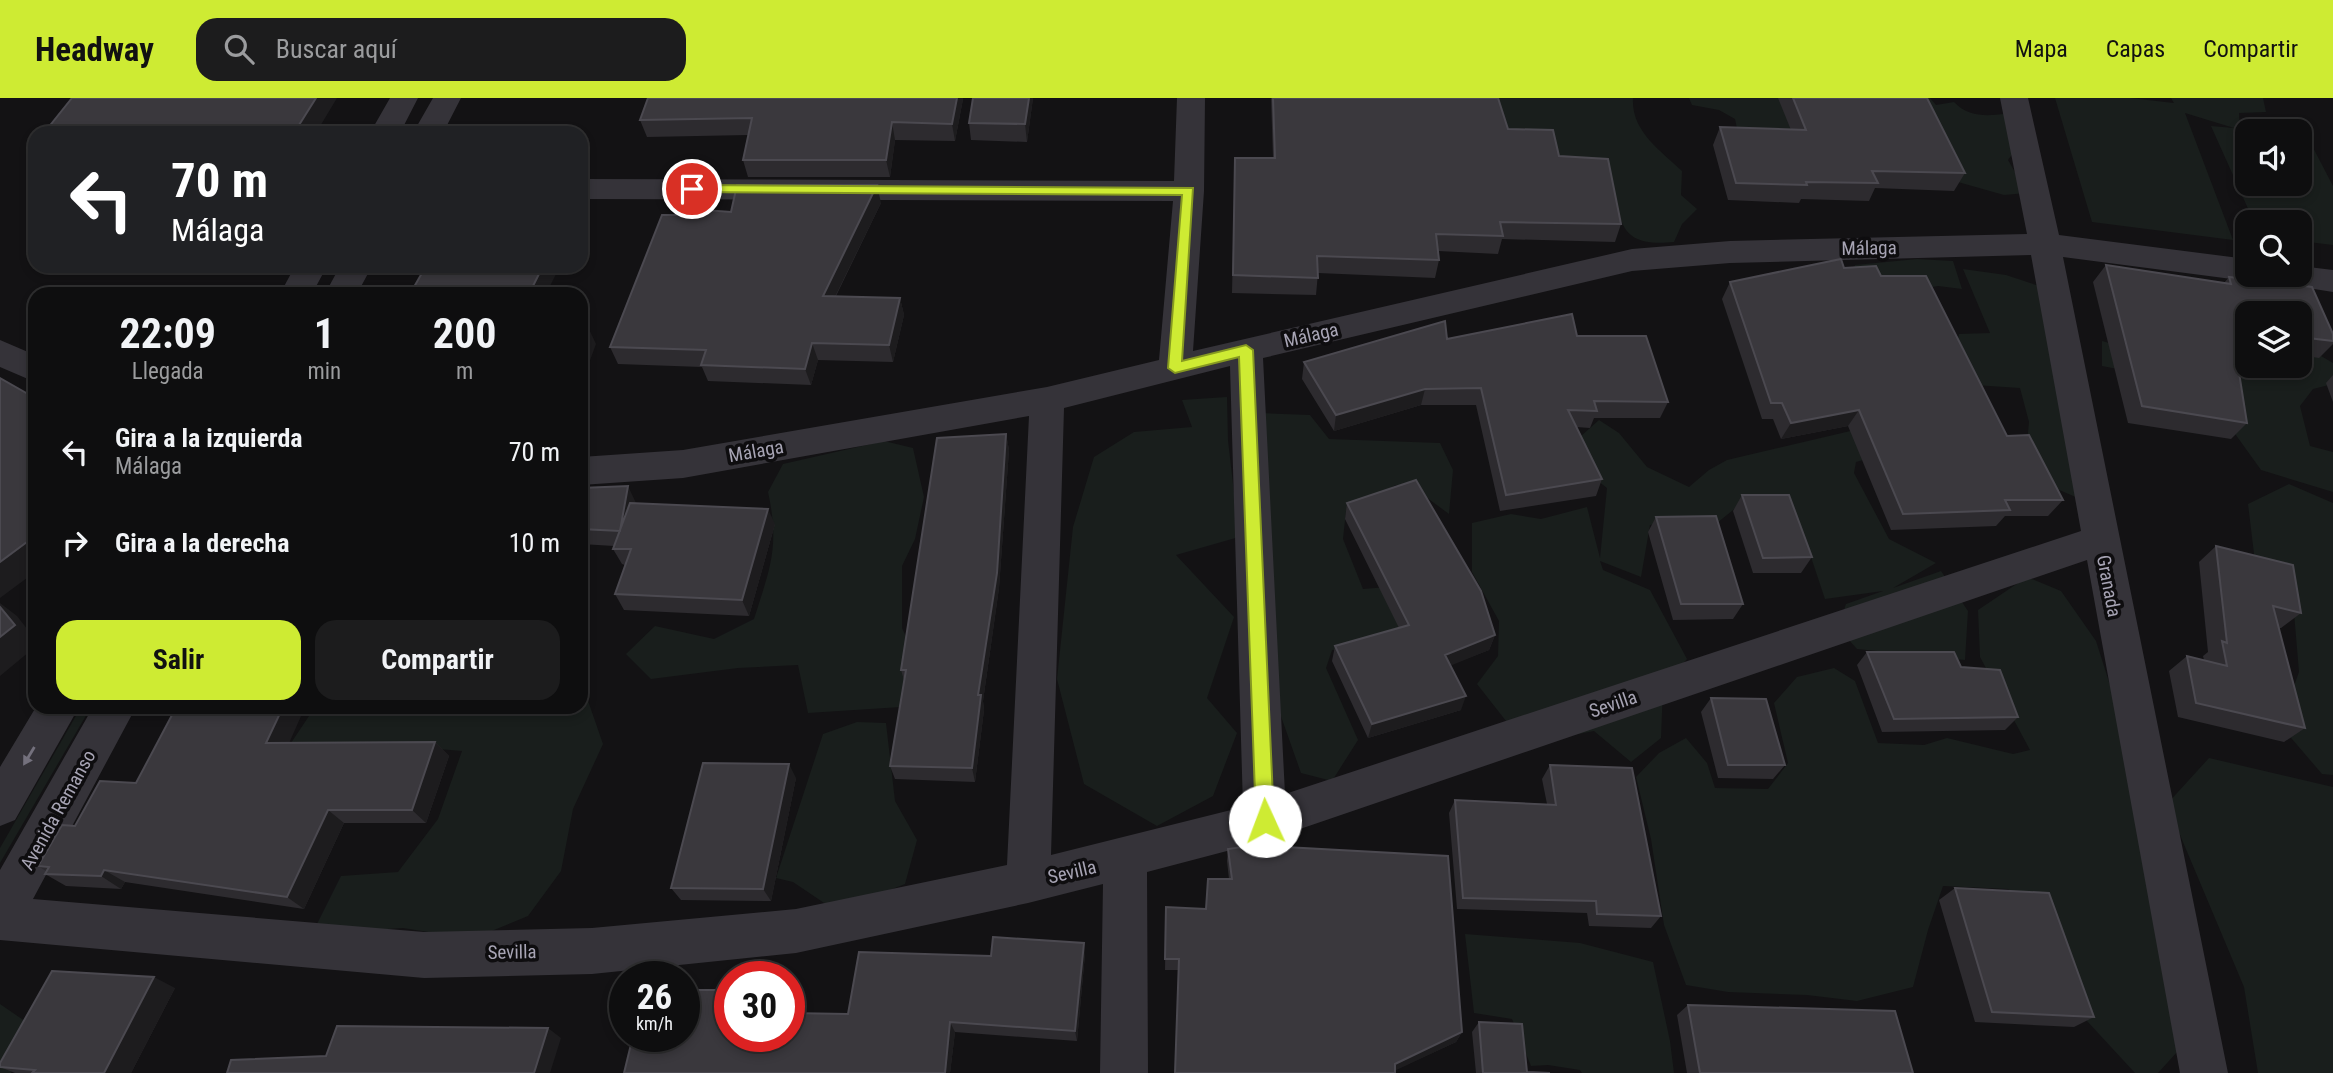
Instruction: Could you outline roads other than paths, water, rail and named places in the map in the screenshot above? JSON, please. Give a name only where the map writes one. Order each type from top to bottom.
[{"type":"street","points":[[389,126],[404,98]]},
{"type":"street","points":[[432,126],[447,98]]},
{"type":"street","points":[[1175,368],[1189,191],[1191,98]]},
{"type":"street","name":"Granada","points":[[2014,98],[2045,244],[2204,1073]]},
{"type":"street","points":[[588,189],[1189,191]]},
{"type":"street","name":"Málaga","points":[[588,471],[683,464],[1046,400],[1246,350],[1632,260],[1730,252],[2045,244],[2235,268]]},
{"type":"street","points":[[2312,278],[2333,281]]},
{"type":"street","points":[[1246,350],[1265,821]]},
{"type":"street","points":[[0,352],[28,366]]},
{"type":"street","points":[[1028,882],[1046,400]]},
{"type":"street","name":"Sevilla","points":[[0,916],[424,955],[592,950],[796,931],[1028,882],[1265,821],[2100,540]]},
{"type":"street","points":[[0,806],[54,714]]},
{"type":"street","name":"Avenida Remanso","points":[[0,916],[111,714]]},
{"type":"street","points":[[1124,1073],[1125,859]]}]
